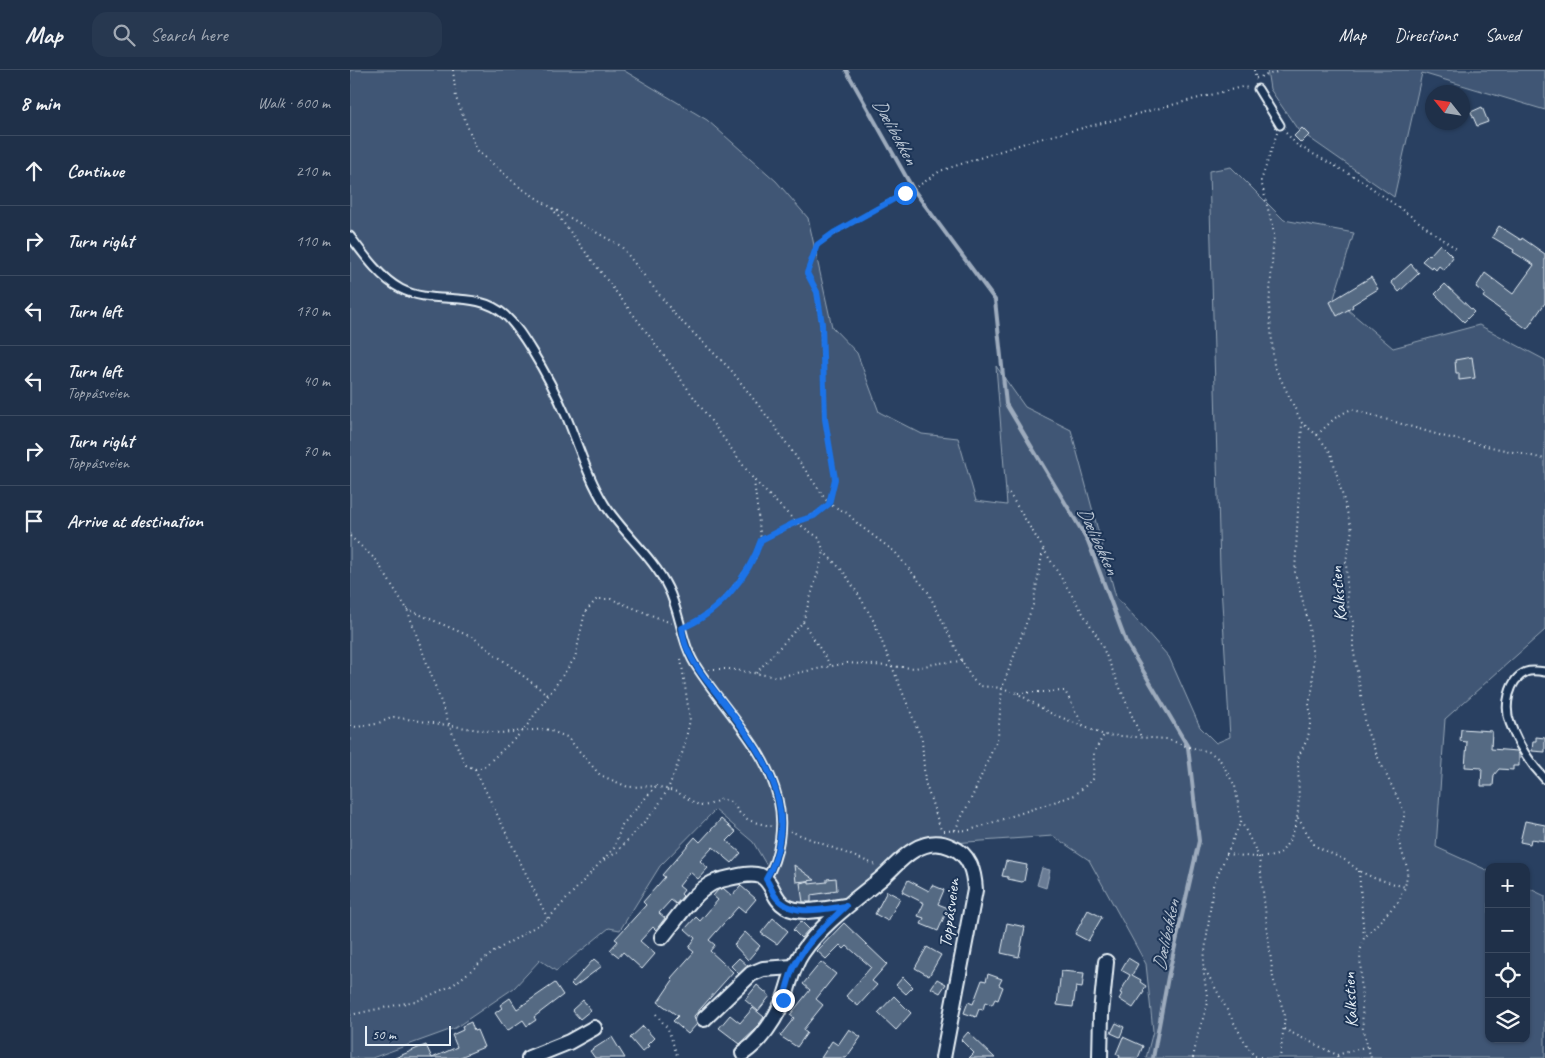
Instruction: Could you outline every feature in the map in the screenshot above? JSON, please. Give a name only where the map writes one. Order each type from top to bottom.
[{"type":"street","name":"Toppåsveien","points":[[743,1053],[756,1042],[771,1021],[783,1000],[793,968],[802,953],[820,931],[846,906],[915,849],[936,843],[952,847],[960,852],[971,864],[975,890],[943,1058]]},
{"type":"street","points":[[662,937],[693,899],[708,886],[717,881],[750,874],[766,879],[775,896],[784,905],[795,909],[808,910],[846,906]]},
{"type":"street","points":[[1100,1058],[1101,1012],[1106,962]]},
{"type":"street","points":[[704,1019],[751,974],[763,969],[793,968]]},
{"type":"street","points":[[529,1058],[569,1042],[594,1028]]},
{"type":"lane","points":[[1258,89],[1280,125]]},
{"type":"lane","points":[[350,236],[383,276],[401,289],[429,296],[483,302],[494,306],[518,330],[538,361],[567,417],[592,482],[606,507],[630,534],[667,585],[676,604],[686,646],[697,668],[760,753],[778,798],[781,828],[772,870],[766,879]]},
{"type":"lane","points":[[1545,672],[1527,672],[1517,678],[1510,690],[1508,706],[1509,721],[1517,740],[1545,779]]},
{"type":"path","points":[[453,70],[456,98],[477,150],[518,186],[552,208],[621,246],[676,316],[731,370],[773,424],[829,504],[847,513],[859,525],[895,552],[928,592],[972,679],[980,686],[1002,688],[1017,693],[1048,712],[1104,735],[1167,739],[1188,747],[1210,752],[1220,760],[1235,786],[1241,821],[1259,857],[1273,978],[1285,1016],[1280,1058]]},
{"type":"path","points":[[1256,78],[1284,70]]},
{"type":"path","points":[[761,540],[796,522],[814,516],[829,504],[835,479],[825,419],[822,324],[817,292],[807,273],[817,245],[885,203],[923,184],[940,171],[1037,139],[1242,87],[1258,89]]},
{"type":"path","points":[[1280,125],[1297,145],[1362,181],[1458,250]]},
{"type":"path","name":"Kalkstien","points":[[1280,125],[1261,181],[1274,233],[1269,307],[1274,365],[1302,422],[1331,452],[1352,530],[1346,561],[1348,606],[1353,622],[1353,647],[1368,731],[1379,760],[1405,813],[1398,840],[1408,870],[1405,887]]},
{"type":"path","points":[[552,208],[754,480],[796,522],[819,538],[824,552],[843,571],[860,597],[873,620],[922,740],[925,782],[941,831],[970,830],[1075,795],[1093,779],[1094,752],[1104,735]]},
{"type":"path","points":[[1317,436],[1335,418],[1351,409],[1446,437],[1545,459]]},
{"type":"path","points":[[1226,854],[1259,857],[1280,854],[1294,834],[1298,818],[1298,760],[1308,738],[1311,718],[1309,704],[1313,686],[1308,620],[1294,573],[1302,422]]},
{"type":"path","points":[[350,536],[376,560],[407,609],[458,751],[466,765],[475,769],[484,767],[523,731],[575,658],[584,612],[597,599],[611,599],[682,628],[694,623],[722,602],[755,558],[761,540],[754,480]]},
{"type":"path","points":[[1009,493],[1100,641],[1141,737]]},
{"type":"path","points":[[955,830],[998,737],[1002,688],[1033,606],[1043,550]]},
{"type":"path","points":[[756,673],[803,622],[824,552]]},
{"type":"path","points":[[407,609],[474,638],[548,695]]},
{"type":"path","points":[[803,622],[831,666]]},
{"type":"path","points":[[601,861],[616,853],[656,809],[668,789],[683,751],[690,720],[680,652]]},
{"type":"path","points":[[697,668],[729,669],[777,677],[847,662],[915,668],[962,661]]},
{"type":"path","points":[[1017,693],[1065,691],[1084,727]]},
{"type":"path","points":[[350,726],[357,727],[376,724],[394,716],[500,733],[546,729],[567,737],[600,775],[628,788],[656,786],[677,792],[700,806],[709,805],[721,799],[729,801],[736,806],[743,817],[812,838],[890,871]]},
{"type":"path","points":[[475,769],[548,919]]},
{"type":"path","points":[[350,1015],[420,1000],[453,985],[495,951],[548,919],[614,848],[622,825],[656,786]]},
{"type":"path","points":[[1298,818],[1315,846],[1347,861],[1359,871],[1374,878],[1405,887],[1398,901],[1364,938]]},
{"type":"path","points":[[1193,1058],[1198,1034],[1208,1004],[1203,968],[1213,886],[1241,821]]},
{"type":"path","name":"Kalkstien","points":[[1359,871],[1364,938],[1360,952],[1363,1031],[1372,1058]]},
{"type":"path","points":[[1203,968],[1223,1001],[1238,1032],[1254,1056],[1267,1058]]},
{"type":"path","points":[[656,1014],[668,1029],[678,1058]]},
{"type":"path","points":[[1284,1029],[1338,1057],[1368,1046]]},
{"type":"shaded area","points":[[350,70],[623,70],[707,120],[776,181],[808,218],[832,327],[857,353],[879,412],[922,434],[958,438],[976,501],[1007,505],[996,366],[1025,407],[1071,430],[1116,597],[1169,657],[1200,727],[1216,743],[1230,737],[1220,569],[1209,171],[1231,167],[1284,220],[1354,233],[1334,298],[1393,348],[1479,325],[1545,360],[1545,630],[1445,719],[1436,847],[1485,869],[1485,1043],[1530,1043],[1530,889],[1545,896],[1545,1058],[1146,1058],[1153,1031],[1146,964],[1089,860],[1053,836],[953,843],[924,840],[853,894],[837,902],[798,906],[779,894],[774,878],[753,842],[715,810],[660,866],[620,930],[609,928],[556,971],[540,960],[514,988],[455,1028],[372,1058],[350,1058]]},
{"type":"shaded area","points":[[1267,70],[1545,70],[1545,110],[1470,87],[1470,85],[1462,85],[1422,73],[1394,197],[1298,130],[1270,89]]},
{"type":"shaded area","points":[[1042,868],[1050,870],[1046,888],[1037,885]]},
{"type":"building","points":[[1482,107],[1488,122],[1477,126],[1471,112]]},
{"type":"building","points":[[1302,128],[1309,135],[1301,143],[1294,136]]},
{"type":"building","points":[[1499,226],[1521,240],[1522,238],[1545,254],[1545,303],[1527,329],[1483,297],[1485,294],[1476,287],[1485,273],[1513,294],[1534,265],[1492,237]]},
{"type":"building","points":[[1440,244],[1453,257],[1444,270],[1439,266],[1436,270],[1422,261]]},
{"type":"building","points":[[1411,264],[1419,273],[1399,292],[1391,282]]},
{"type":"building","points":[[1371,277],[1378,289],[1337,316],[1330,302]]},
{"type":"building","points":[[1445,284],[1474,312],[1464,322],[1435,294]]},
{"type":"building","points":[[1472,357],[1475,378],[1459,380],[1459,373],[1456,373],[1455,360]]},
{"type":"building","points":[[1461,729],[1492,731],[1491,749],[1517,751],[1519,754],[1519,766],[1513,766],[1513,770],[1499,769],[1494,775],[1493,786],[1481,786],[1482,768],[1465,767],[1467,742],[1460,741]]},
{"type":"building","points":[[1536,737],[1545,738],[1545,752],[1532,751],[1533,741],[1536,741]]},
{"type":"building","points":[[721,819],[736,832],[727,841],[741,853],[732,863],[713,847],[700,861],[708,868],[698,879],[690,872],[679,886],[684,890],[681,894],[683,896],[676,904],[671,900],[659,913],[665,918],[656,930],[653,927],[640,941],[655,954],[642,969],[623,952],[619,957],[610,950],[618,941],[615,939],[646,905],[643,902],[665,877],[662,875],[695,837],[700,842]]},
{"type":"building","points":[[1525,821],[1545,825],[1545,841],[1531,839],[1530,844],[1520,842]]},
{"type":"building","points":[[1006,861],[1027,865],[1024,881],[1008,879],[1008,877],[1002,876]]},
{"type":"building","points":[[794,865],[815,880],[796,882]]},
{"type":"building","points":[[836,878],[837,890],[811,895],[811,902],[803,902],[800,883],[809,881],[809,884],[827,882],[827,879]]},
{"type":"building","points":[[908,880],[929,891],[932,885],[944,890],[938,904],[948,908],[938,931],[921,924],[924,918],[918,916],[924,903],[902,892]]},
{"type":"building","points":[[741,886],[756,899],[745,912],[739,907],[737,908],[709,940],[715,945],[710,951],[733,972],[694,1016],[697,1024],[688,1034],[673,1021],[678,1016],[658,1002],[673,980],[671,978],[694,952],[689,948],[695,938],[685,929],[696,917],[700,921],[718,900],[713,896],[718,890],[723,888],[732,896]]},
{"type":"building","points":[[887,891],[900,898],[888,921],[875,914]]},
{"type":"building","points":[[1088,910],[1102,917],[1088,941],[1075,934]]},
{"type":"building","points":[[773,918],[788,931],[777,944],[761,933]]},
{"type":"building","points":[[801,921],[809,929],[801,938],[793,930]]},
{"type":"building","points":[[844,923],[887,964],[872,981],[877,985],[858,1006],[846,996],[871,967],[847,946],[844,949],[840,945],[826,959],[817,951]]},
{"type":"building","points":[[1007,923],[1025,927],[1019,957],[1001,953]]},
{"type":"building","points":[[745,932],[760,946],[748,960],[734,945]]},
{"type":"building","points":[[927,947],[941,955],[929,976],[915,968]]},
{"type":"building","points":[[739,958],[748,966],[739,974],[731,966]]},
{"type":"building","points":[[1128,958],[1138,964],[1132,975],[1141,980],[1140,982],[1146,986],[1133,1008],[1119,999],[1122,994],[1120,993],[1130,975],[1121,970]]},
{"type":"building","points":[[594,959],[602,966],[574,987],[571,984]]},
{"type":"building","points":[[821,962],[836,974],[816,999],[823,1005],[803,1030],[807,1033],[797,1047],[780,1036],[794,1018],[790,1015],[810,990],[803,984]]},
{"type":"building","points":[[1061,971],[1084,973],[1082,988],[1076,987],[1073,1007],[1057,1005]]},
{"type":"building","points":[[988,974],[1002,979],[999,985],[1003,987],[998,1000],[995,999],[992,1005],[985,1002],[983,1010],[979,1009],[976,1017],[964,1013],[968,1002],[973,1004],[982,980],[986,981]]},
{"type":"building","points":[[903,977],[913,987],[906,994],[896,985]]},
{"type":"building","points":[[937,979],[946,984],[940,993],[931,988]]},
{"type":"building","points":[[555,983],[563,995],[534,1017],[536,1020],[527,1026],[523,1020],[507,1031],[495,1013],[502,1008],[500,1005],[510,998],[517,1009]]},
{"type":"building","points":[[757,985],[770,996],[758,1011],[745,1000]]},
{"type":"building","points":[[894,996],[911,1013],[896,1030],[878,1013]]},
{"type":"building","points":[[583,1000],[591,1010],[580,1019],[572,1010]]},
{"type":"building","points":[[753,1008],[764,1017],[755,1030],[740,1044],[719,1028],[730,1015],[740,1023]]},
{"type":"building","points":[[471,1022],[474,1031],[477,1030],[484,1047],[458,1058],[432,1058],[457,1047],[452,1035],[463,1030],[462,1026]]},
{"type":"building","points":[[1116,1023],[1124,1027],[1120,1037],[1111,1033]]},
{"type":"building","points":[[643,1026],[654,1038],[642,1052],[630,1038]]},
{"type":"building","points":[[849,1029],[861,1037],[846,1058],[821,1058],[832,1041],[838,1045]]},
{"type":"building","points":[[968,1032],[995,1058],[969,1058],[974,1053],[961,1040]]},
{"type":"building","points":[[612,1037],[625,1058],[595,1058],[590,1051]]},
{"type":"building","points":[[1123,1037],[1143,1046],[1138,1058],[1119,1058],[1120,1056],[1116,1054]]},
{"type":"building","points":[[426,1045],[432,1058],[395,1058],[418,1048]]},
{"type":"waterway","name":"Dælibekken","points":[[846,70],[913,189],[995,300],[1006,404],[1088,541],[1126,642],[1188,747],[1199,841],[1168,977],[1153,1058]]},
{"type":"route","points":[[783,1000],[793,968],[802,953],[820,931],[846,906],[808,910],[795,909],[784,905],[775,896],[766,879],[772,870],[778,847],[781,814],[771,776],[760,753],[697,668],[686,646],[682,628],[694,623],[722,602],[755,558],[761,540],[796,522],[814,516],[829,504],[835,479],[825,419],[822,324],[817,292],[807,273],[817,245],[835,232],[905,193]]}]
